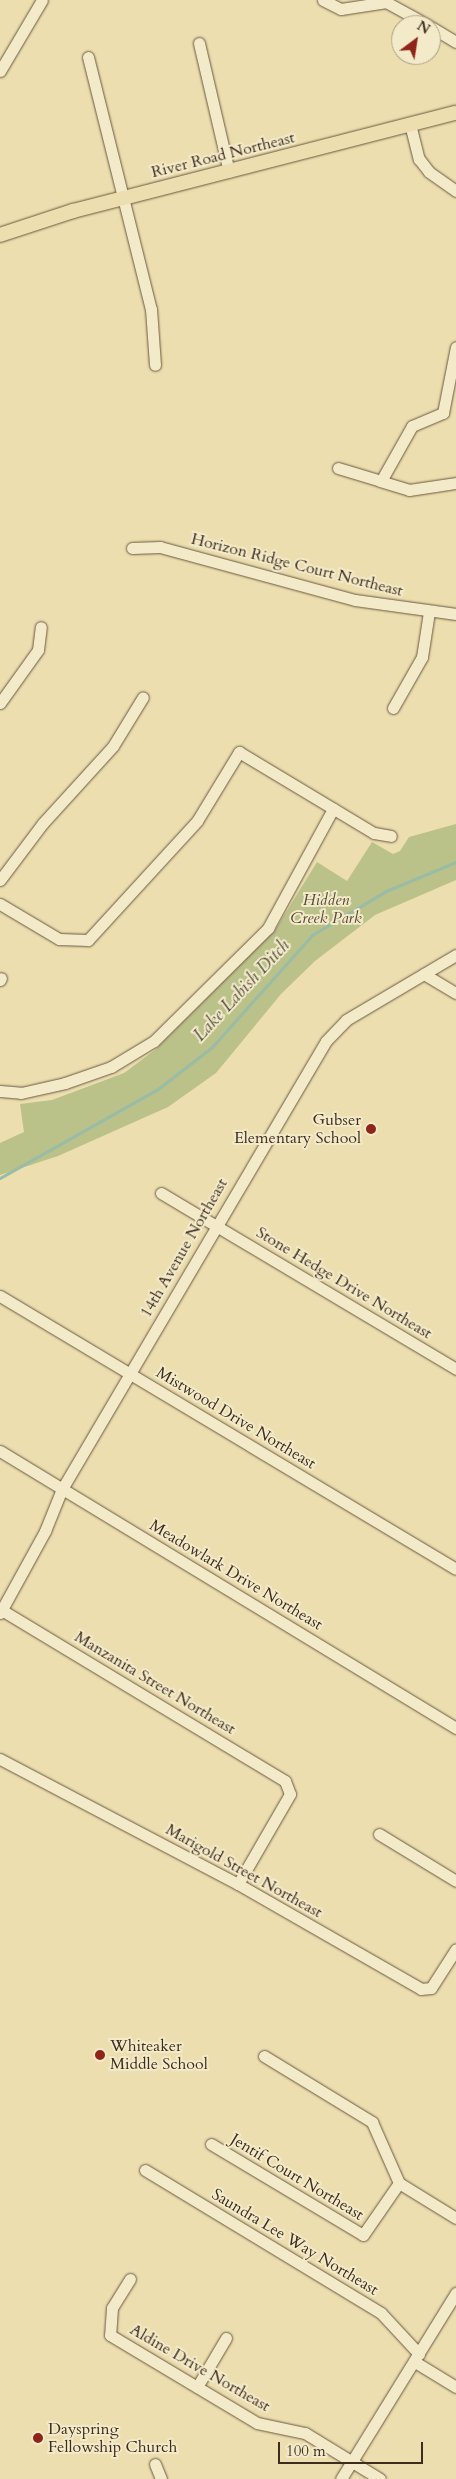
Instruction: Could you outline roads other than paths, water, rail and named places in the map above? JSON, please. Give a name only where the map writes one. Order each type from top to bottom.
[{"type":"main road","name":"River Road Northeast","points":[[0,235],[124,197],[411,128],[456,113]]},
{"type":"street","points":[[0,72],[42,0]]},
{"type":"street","points":[[323,0],[341,9],[386,2],[410,15]]},
{"type":"street","points":[[441,33],[456,42]]},
{"type":"street","points":[[199,43],[229,172]]},
{"type":"street","points":[[88,57],[155,328],[155,365]]},
{"type":"street","points":[[411,128],[419,159],[429,172],[456,191]]},
{"type":"street","points":[[380,481],[412,426],[443,413],[456,347]]},
{"type":"street","points":[[338,468],[408,490],[456,483]]},
{"type":"street","name":"Horizon Ridge Court Northeast","points":[[132,548],[160,547],[355,600],[428,612],[456,614]]},
{"type":"street","points":[[393,708],[422,657],[428,612]]},
{"type":"street","points":[[0,703],[38,650],[41,628]]},
{"type":"street","points":[[0,880],[43,823],[114,746],[143,697]]},
{"type":"street","points":[[0,904],[59,939],[88,940],[197,821],[239,752],[374,833],[391,836]]},
{"type":"street","points":[[0,1091],[21,1093],[65,1083],[110,1068],[154,1040],[268,928],[334,809]]},
{"type":"street","name":"14th Avenue Northeast","points":[[1,1611],[45,1531],[62,1489],[332,1032],[456,955]]},
{"type":"street","points":[[424,974],[456,993]]},
{"type":"street","name":"Stone Hedge Drive Northeast","points":[[161,1193],[456,1369]]},
{"type":"street","name":"Mistwood Drive Northeast","points":[[0,1296],[456,1569]]},
{"type":"street","name":"Meadowlark Drive Northeast","points":[[0,1451],[456,1728]]},
{"type":"street","name":"Manzanita Street Northeast","points":[[1,1611],[291,1787],[238,1884]]},
{"type":"street","name":"Marigold Street Northeast","points":[[0,1759],[238,1884],[421,1989],[431,1988],[456,1949]]},
{"type":"street","points":[[379,1834],[456,1881]]},
{"type":"street","points":[[264,2056],[372,2122],[399,2183],[456,2218]]},
{"type":"street","name":"Jentif Court Northeast","points":[[211,2144],[363,2235],[399,2183]]},
{"type":"street","name":"Saundra Lee Way Northeast","points":[[145,2170],[381,2313],[417,2358],[456,2387]]},
{"type":"street","name":"Aldine Drive Northeast","points":[[130,2279],[112,2308],[110,2335],[257,2423],[305,2433],[380,2479]]},
{"type":"street","points":[[341,2479],[456,2293]]},
{"type":"street","points":[[197,2387],[226,2338]]},
{"type":"street","points":[[154,2464],[161,2479]]},
{"type":"waterway","name":"Lake Labish Ditch","points":[[0,1178],[158,1089],[212,1047],[312,935],[386,891],[456,862]]},
{"type":"place","name":"Gubser Elementary School","points":[[371,1129]]},
{"type":"place","name":"Whiteaker Middle School","points":[[100,2055]]},
{"type":"place","name":"Dayspring Fellowship Church","points":[[38,2438]]},
{"type":"park label","name":"Hidden Creek Park","points":[[326,909]]}]
